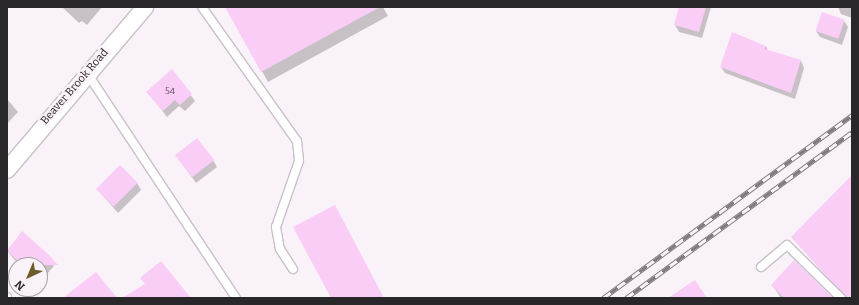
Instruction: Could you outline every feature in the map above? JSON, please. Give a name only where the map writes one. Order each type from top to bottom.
[{"type":"street","name":"Beaver Brook Road","points":[[7,170],[87,73],[145,7]]},
{"type":"lane","points":[[202,7],[297,141],[299,161],[276,227],[280,249],[293,269]]},
{"type":"lane","points":[[87,73],[236,298]]},
{"type":"lane","points":[[761,267],[787,245],[841,298]]},
{"type":"building","points":[[225,7],[380,7],[261,72]]},
{"type":"building","points":[[679,7],[706,7],[699,32],[674,25]]},
{"type":"building","points":[[822,12],[845,20],[838,39],[815,31]]},
{"type":"building","points":[[732,32],[766,46],[765,49],[801,60],[791,93],[720,67]]},
{"type":"building","points":[[172,69],[192,94],[180,105],[175,100],[163,111],[146,92]]},
{"type":"building","points":[[197,138],[214,160],[192,177],[175,155]]},
{"type":"building","points":[[120,165],[138,183],[114,207],[96,189]]},
{"type":"building","points":[[852,175],[852,298],[846,298],[791,237]]},
{"type":"building","points":[[335,205],[384,298],[331,298],[293,227]]},
{"type":"building","points":[[22,231],[58,265],[48,265],[48,257],[13,257],[7,251]]},
{"type":"building","points":[[794,260],[833,298],[784,298],[771,285]]},
{"type":"building","points":[[161,261],[191,298],[122,298],[145,284],[140,278]]},
{"type":"building","points":[[96,272],[117,298],[63,298]]},
{"type":"building","points":[[695,280],[707,298],[668,298]]},
{"type":"railway","points":[[603,298],[852,115]]},
{"type":"railway","points":[[626,298],[852,132]]}]
